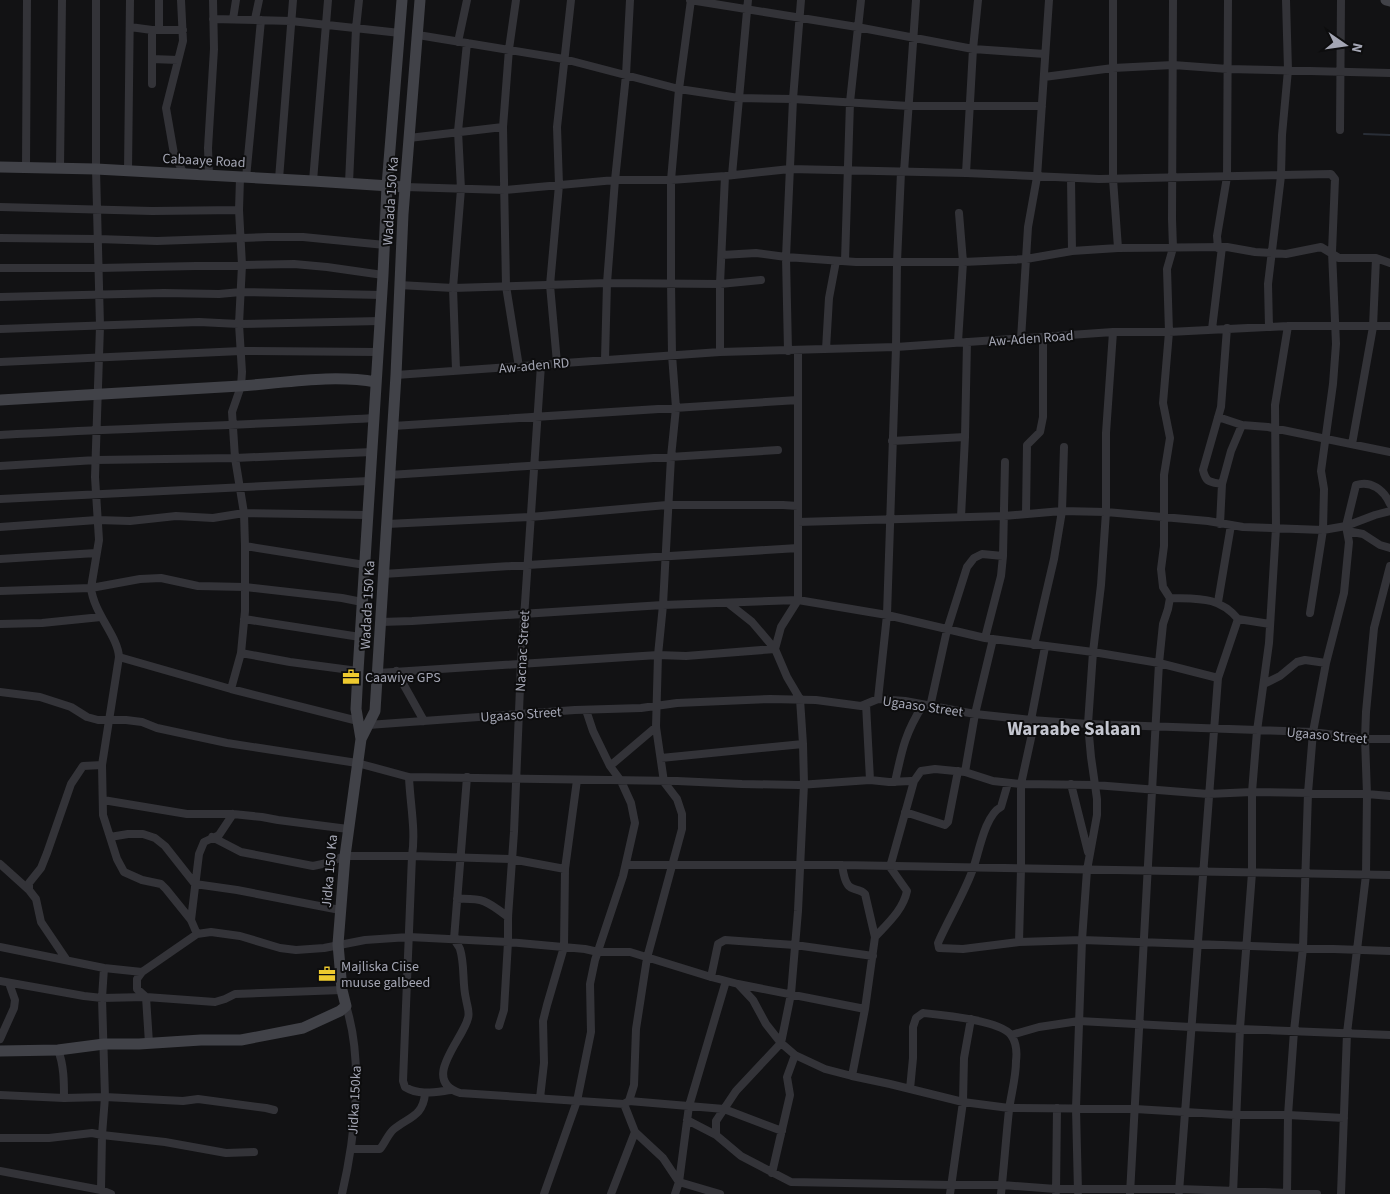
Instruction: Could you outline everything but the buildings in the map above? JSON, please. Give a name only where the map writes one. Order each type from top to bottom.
[{"type":"street","points":[[26,167],[27,0]]},
{"type":"street","points":[[60,168],[62,0]]},
{"type":"street","points":[[96,0],[96,170],[100,296],[96,495],[99,540],[92,596],[100,617],[119,649],[102,765],[103,815],[117,859],[124,872],[142,880],[160,884],[166,889],[192,920],[197,934]]},
{"type":"street","points":[[128,171],[130,0]]},
{"type":"street","points":[[152,84],[152,59],[159,0]]},
{"type":"street","points":[[181,0],[183,41],[166,108],[174,154],[184,174]]},
{"type":"street","points":[[209,176],[208,148],[214,69],[213,0]]},
{"type":"street","points":[[234,19],[236,0]]},
{"type":"street","points":[[231,689],[241,653],[245,587],[244,513],[232,412],[241,386],[242,372],[239,324],[242,265],[240,210],[259,0]]},
{"type":"street","points":[[279,179],[293,0]]},
{"type":"street","points":[[313,181],[328,0]]},
{"type":"street","points":[[349,183],[359,0]]},
{"type":"street","name":"Wadada 150 Ka","points":[[361,739],[363,723],[356,709],[358,671],[384,275],[387,186],[402,0]]},
{"type":"street","name":"Wadada 150 Ka","points":[[363,723],[375,711],[378,673],[396,374],[399,285],[420,0]]},
{"type":"street","points":[[458,42],[467,0]]},
{"type":"street","points":[[516,0],[509,49],[503,127],[506,286],[519,367]]},
{"type":"street","points":[[557,363],[550,284],[559,185],[557,126],[571,0]]},
{"type":"street","points":[[605,359],[606,283],[626,75],[630,0]]},
{"type":"street","points":[[720,1194],[679,1182],[663,1158],[635,1132],[626,1102],[634,1085],[636,1029],[647,958],[682,829],[682,814],[677,799],[664,782],[656,727],[658,655],[663,605],[667,505],[676,408],[670,282],[671,180],[679,89],[691,0],[973,49],[1045,54]]},
{"type":"street","points":[[720,352],[722,255],[748,0]]},
{"type":"street","points":[[788,350],[786,257],[793,99],[801,0]]},
{"type":"street","points":[[845,261],[850,102],[861,0]]},
{"type":"street","points":[[878,699],[887,615],[896,347],[896,262],[916,0]]},
{"type":"street","points":[[966,173],[973,49],[978,0]]},
{"type":"street","points":[[1021,339],[1028,227],[1037,177],[1049,0]]},
{"type":"street","points":[[1114,0],[1113,179],[1118,248]]},
{"type":"street","points":[[1130,1192],[1158,663],[1163,624],[1170,598],[1163,587],[1161,569],[1165,517],[1164,475],[1170,438],[1163,403],[1168,332],[1167,269],[1173,248],[1172,0]]},
{"type":"street","points":[[1212,329],[1220,248],[1217,236],[1227,176],[1228,0]]},
{"type":"street","points":[[1269,327],[1268,284],[1281,176],[1282,135],[1288,70],[1286,0]]},
{"type":"street","points":[[1340,130],[1341,0]]},
{"type":"street","points":[[1386,0],[1390,1]]},
{"type":"street","points":[[213,19],[291,21],[400,33]]},
{"type":"street","points":[[130,27],[155,30],[183,30]]},
{"type":"street","points":[[418,35],[564,59],[679,89],[739,98],[793,99],[909,106],[1042,106]]},
{"type":"street","points":[[456,370],[453,288],[462,189],[458,131],[467,43]]},
{"type":"street","points":[[152,59],[178,60]]},
{"type":"street","points":[[1044,77],[1114,68],[1173,65],[1390,73]]},
{"type":"street","points":[[409,138],[503,127]]},
{"type":"street","name":"Cabaaye Road","points":[[0,167],[128,171],[406,187]]},
{"type":"street","points":[[406,187],[505,190],[615,180],[671,180],[790,169],[1113,179],[1173,176],[1331,174],[1335,179],[1332,252],[1336,344],[1334,384],[1321,471],[1324,489],[1323,530],[1310,613]]},
{"type":"street","points":[[1071,178],[1072,251]]},
{"type":"street","points":[[0,207],[97,210],[240,210]]},
{"type":"street","points":[[958,342],[963,262],[959,213]]},
{"type":"street","points":[[0,238],[98,238],[157,242],[303,237],[385,245]]},
{"type":"street","points":[[722,255],[756,253],[845,261],[963,262],[1026,259],[1072,251],[1118,248],[1220,248],[1271,253],[1294,253],[1321,247],[1340,258],[1376,258],[1390,263]]},
{"type":"street","points":[[1352,444],[1372,326],[1376,258]]},
{"type":"street","points":[[826,349],[830,298],[836,260]]},
{"type":"street","points":[[0,268],[294,264],[384,275]]},
{"type":"street","points":[[399,285],[453,288],[670,282],[720,284],[761,280]]},
{"type":"street","points":[[0,297],[164,293],[220,294],[241,292],[382,296]]},
{"type":"street","points":[[0,329],[199,322],[239,324],[380,321]]},
{"type":"street","points":[[1233,1192],[1240,1028],[1252,873],[1252,792],[1257,730],[1270,624],[1276,528],[1275,405],[1288,326]]},
{"type":"street","name":"Aw-Aden Road","points":[[672,355],[896,347],[1112,332],[1168,332],[1288,326],[1390,326]]},
{"type":"street","points":[[1222,484],[1209,482],[1205,478],[1203,470],[1221,407],[1226,328]]},
{"type":"street","points":[[1078,1191],[1076,1108],[1082,940],[1087,870],[1097,815],[1097,799],[1088,724],[1106,512],[1106,433],[1112,332]]},
{"type":"street","points":[[1026,514],[1028,445],[1040,432],[1043,417],[1043,338]]},
{"type":"street","points":[[961,517],[967,342]]},
{"type":"street","points":[[775,649],[781,628],[798,600],[798,350]]},
{"type":"street","points":[[0,362],[241,351],[378,352]]},
{"type":"street","name":"Aw-aden RD","points":[[396,374],[672,355]]},
{"type":"street","name":"Nacnac Street","points":[[499,1026],[504,1010],[518,714],[541,365]]},
{"type":"street","points":[[0,400],[241,386],[325,379],[376,382]]},
{"type":"street","points":[[393,426],[798,400]]},
{"type":"street","points":[[1218,417],[1242,426],[1275,428],[1390,452]]},
{"type":"street","points":[[0,435],[233,426],[374,418]]},
{"type":"street","points":[[1220,524],[1222,484],[1231,451],[1242,426]]},
{"type":"street","points":[[892,441],[965,437]]},
{"type":"street","points":[[1034,645],[1054,558],[1062,511],[1064,447]]},
{"type":"street","points":[[389,474],[778,450]]},
{"type":"street","points":[[0,466],[96,460],[236,458],[372,452]]},
{"type":"street","points":[[985,638],[1001,576],[1005,462]]},
{"type":"street","points":[[0,499],[370,481]]},
{"type":"street","points":[[1287,1193],[1288,1115],[1294,1031],[1303,948],[1312,732],[1326,663],[1344,593],[1349,542],[1347,529],[1356,485],[1362,483],[1373,486],[1386,495],[1390,504]]},
{"type":"street","points":[[387,524],[530,517],[667,505],[783,504],[798,506]]},
{"type":"street","points":[[798,522],[1004,516],[1062,511],[1106,512],[1208,521],[1231,525],[1323,530],[1347,529],[1363,534],[1380,545],[1390,548]]},
{"type":"street","points":[[1347,529],[1375,515],[1390,511]]},
{"type":"street","points":[[0,527],[97,520],[130,521],[176,516],[213,518],[244,513],[367,515]]},
{"type":"street","points":[[1218,602],[1231,525]]},
{"type":"street","points":[[245,546],[364,564]]},
{"type":"street","points":[[383,574],[798,548]]},
{"type":"street","points":[[0,559],[96,553]]},
{"type":"street","points":[[895,782],[905,738],[912,723],[927,706],[947,630],[967,567],[974,558],[982,554],[1003,556]]},
{"type":"street","points":[[1341,1194],[1347,1033],[1366,874],[1367,794],[1364,739],[1372,646],[1378,609],[1390,566]]},
{"type":"street","points":[[0,591],[92,588],[140,579],[161,578],[198,586],[245,587],[362,602]]},
{"type":"street","points":[[1170,598],[1201,599],[1218,602],[1230,608],[1238,619],[1270,624]]},
{"type":"street","points":[[382,622],[412,622],[663,605],[798,600],[887,615],[985,638],[1093,652],[1158,663],[1218,678]]},
{"type":"street","points":[[716,1135],[716,1121],[736,1091],[781,1043],[792,994],[804,784],[800,700],[787,677],[775,649],[752,622],[728,603]]},
{"type":"street","points":[[0,624],[42,623],[100,617]]},
{"type":"street","points":[[244,619],[360,637]]},
{"type":"street","points":[[1179,1192],[1218,678],[1238,619]]},
{"type":"street","points":[[905,812],[945,825],[948,822],[994,639]]},
{"type":"street","points":[[1019,942],[1021,784],[1045,647]]},
{"type":"street","points":[[378,673],[658,655],[686,656],[775,649]]},
{"type":"street","points":[[241,653],[358,671]]},
{"type":"street","name":"Ugaaso Street","points":[[119,657],[231,689],[363,723],[641,708],[657,705],[770,698],[834,702],[854,706],[878,699],[975,714],[1033,720],[1088,724],[1312,732],[1364,739],[1390,738]]},
{"type":"street","points":[[1264,684],[1280,676],[1297,662],[1304,660],[1326,663]]},
{"type":"street","points":[[396,671],[424,720]]},
{"type":"street","points":[[0,692],[40,697],[72,707],[86,717],[98,720],[142,722],[157,728],[227,743],[357,763],[409,777],[515,777],[742,784],[804,784],[870,780],[914,781]]},
{"type":"street","points":[[866,704],[870,780]]},
{"type":"street","points":[[544,1194],[578,1101],[591,1032],[590,984],[598,952],[626,865],[635,823],[631,803],[593,731],[586,710]]},
{"type":"street","points":[[610,766],[656,727]]},
{"type":"street","name":"Jidka 150 Ka","points":[[346,1006],[342,990],[338,944],[344,856],[361,739]]},
{"type":"street","points":[[661,758],[803,744]]},
{"type":"street","points":[[29,890],[30,883],[41,868],[71,784],[83,766],[102,765]]},
{"type":"street","points":[[890,867],[914,781],[921,771],[928,769],[962,771],[993,781],[1021,784],[1095,785],[1208,794],[1252,792],[1390,796]]},
{"type":"street","points":[[409,777],[410,805],[415,839],[412,856],[403,1081],[405,1087],[411,1091],[425,1094],[451,1090],[460,1093],[578,1101],[724,1108],[782,1131]]},
{"type":"street","points":[[451,1090],[444,1080],[443,1069],[468,1019],[469,1010],[464,988],[460,948],[454,940],[467,777]]},
{"type":"street","points":[[540,1098],[544,1063],[543,1021],[564,947],[565,869],[577,780]]},
{"type":"street","points":[[1008,783],[1003,804],[994,812],[977,853],[973,868],[938,942],[939,948],[963,949],[1019,942],[1082,940],[1390,951]]},
{"type":"street","points":[[1071,784],[1089,856]]},
{"type":"street","points":[[103,800],[187,814],[262,816],[278,820],[348,829]]},
{"type":"street","points":[[192,920],[198,854],[204,842],[219,835],[233,814]]},
{"type":"street","points":[[110,837],[142,834],[155,838],[165,846],[195,884],[237,890],[340,910]]},
{"type":"street","points":[[212,838],[241,852],[313,866],[344,856],[445,856],[512,859],[565,869]]},
{"type":"street","points":[[0,864],[29,890],[36,899],[41,922],[66,959]]},
{"type":"street","points":[[626,865],[842,865],[1390,875]]},
{"type":"street","points":[[842,865],[847,884],[850,887],[862,890],[865,894],[875,937],[852,1076]]},
{"type":"street","points":[[875,937],[900,910],[907,891],[890,867]]},
{"type":"street","points":[[457,899],[473,898],[489,902],[508,918]]},
{"type":"street","points":[[149,1043],[146,997],[137,989],[137,979],[142,972],[197,934],[211,932],[240,936],[280,948],[296,950],[324,948],[365,940],[409,937],[508,942],[598,952],[630,952],[738,984],[864,1009]]},
{"type":"street","points":[[711,977],[718,944],[724,940],[795,945],[873,956]]},
{"type":"street","points":[[0,947],[104,968],[142,972]]},
{"type":"street","points":[[101,1190],[105,1096],[102,998],[104,968]]},
{"type":"street","points":[[675,1194],[679,1182],[689,1106],[726,981]]},
{"type":"street","points":[[0,982],[102,998],[146,997],[215,1002],[235,994],[342,990]]},
{"type":"street","points":[[0,1039],[14,1008],[15,1000],[8,983]]},
{"type":"street","points":[[738,984],[753,1000],[766,1024],[781,1043],[795,1055],[825,1069],[963,1102],[1009,1108],[1135,1109],[1235,1115],[1344,1118]]},
{"type":"street","points":[[0,1051],[58,1050],[104,1044],[241,1040],[303,1028],[340,1011],[346,1006]]},
{"type":"street","name":"Jidka 150ka","points":[[342,1194],[351,1149],[356,1060],[351,1022],[346,1006]]},
{"type":"street","points":[[910,1089],[913,1027],[916,1018],[923,1013],[971,1019],[1002,1029],[1011,1035],[1015,1044],[1015,1077],[1009,1108],[1001,1194]]},
{"type":"street","points":[[950,1194],[963,1102],[964,1058],[971,1019]]},
{"type":"street","points":[[1011,1035],[1039,1027],[1079,1021],[1390,1035]]},
{"type":"street","points":[[58,1050],[64,1074],[64,1098]]},
{"type":"street","points":[[772,1173],[790,1095],[787,1077],[795,1055]]},
{"type":"street","points":[[351,1149],[380,1149],[392,1130],[415,1115],[424,1105],[425,1094]]},
{"type":"street","points":[[0,1095],[64,1098],[105,1096],[182,1101],[198,1099],[274,1110]]},
{"type":"street","points":[[1056,1191],[1057,1108]]},
{"type":"street","points":[[687,1120],[716,1135],[741,1156],[791,1182],[1002,1185],[1056,1191],[1317,1194]]},
{"type":"street","points":[[610,1194],[635,1132]]},
{"type":"street","points":[[0,1138],[49,1138],[92,1133],[165,1142],[226,1153],[254,1152]]},
{"type":"street","points":[[0,1171],[101,1190],[110,1194]]},
{"type":"waterway","points":[[1364,134],[1390,135]]},
{"type":"place","name":"Caawiye GPS","points":[[351,677]]},
{"type":"place","name":"Majliska Ciise muuse galbeed","points":[[327,974]]},
{"type":"district","name":"Waraabe Salaan","points":[[1074,728]]}]
